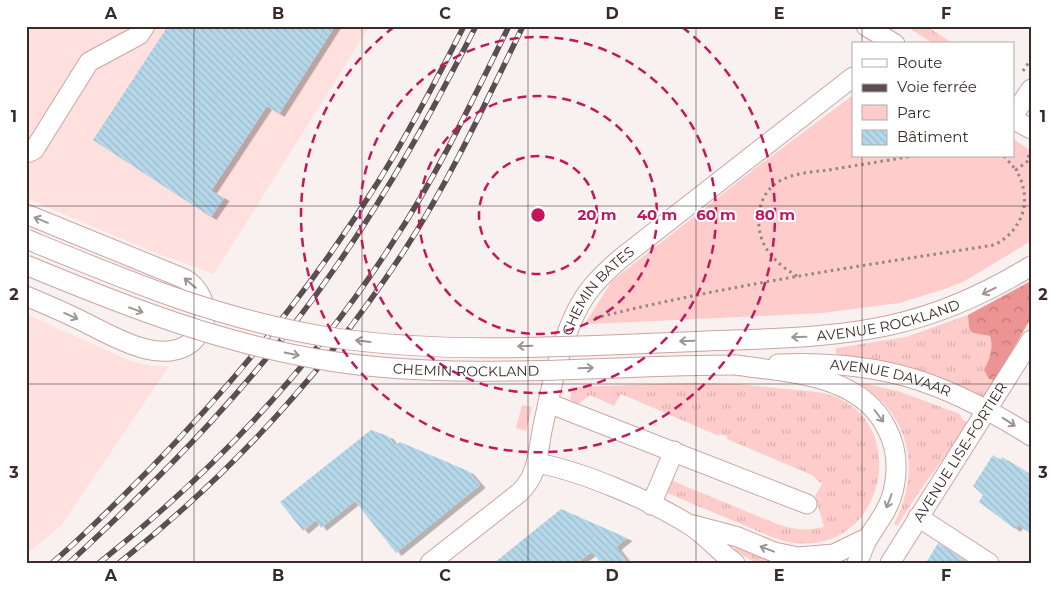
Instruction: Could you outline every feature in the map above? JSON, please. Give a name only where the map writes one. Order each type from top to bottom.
[{"type":"street","points":[[26,153],[34,150],[89,62],[139,35],[145,26]]},
{"type":"street","points":[[866,26],[890,42]]},
{"type":"street","name":"CHEMIN BATES","points":[[430,563],[527,485],[534,474],[548,402],[576,313],[589,290],[600,277],[667,222],[852,78]]},
{"type":"street","points":[[1014,116],[1031,89]]},
{"type":"street","points":[[1014,119],[1031,129]]},
{"type":"street","points":[[26,214],[185,279],[197,290],[204,306],[204,324],[194,340],[177,349],[160,350],[132,345],[26,296]]},
{"type":"street","name":"CHEMIN ROCKLAND","points":[[26,239],[132,283],[184,302],[232,316],[327,337],[386,344],[463,348],[736,340]]},
{"type":"street","name":"CHEMIN ROCKLAND","points":[[26,265],[101,297],[195,330],[256,346],[334,362],[400,369],[449,371],[736,365]]},
{"type":"street","name":"AVENUE ROCKLAND","points":[[736,340],[826,336],[893,326],[928,316],[965,302],[1031,266]]},
{"type":"street","points":[[204,306],[233,305]]},
{"type":"street","name":"AVENUE LISE-FORTIER","points":[[890,563],[1031,340]]},
{"type":"street","name":"AVENUE DAVAAR","points":[[736,365],[821,362],[874,368],[931,384],[987,410],[1031,436]]},
{"type":"street","points":[[736,365],[788,373],[836,384],[862,397],[882,418],[894,445],[896,477],[888,505],[868,537],[857,563]]},
{"type":"street","points":[[548,402],[807,504]]},
{"type":"street","points":[[651,505],[674,451]]},
{"type":"street","points":[[536,463],[571,472],[651,505],[690,524],[738,537],[774,552],[798,557],[834,554],[868,537]]},
{"type":"street","points":[[918,517],[989,563]]},
{"type":"street","points":[[690,524],[735,563]]},
{"type":"path","points":[[1016,170],[1029,160],[1028,152]]},
{"type":"path","points":[[797,276],[780,264],[769,252],[760,231],[761,206],[766,195],[776,183],[797,175],[901,158]]},
{"type":"path","points":[[587,319],[668,299],[797,276],[994,245],[1016,227],[1026,203],[1023,183],[1016,170],[1006,158]]},
{"type":"shaded area","points":[[26,26],[370,26],[214,274],[153,252],[26,198]]},
{"type":"shaded area","points":[[26,314],[131,361],[151,366],[169,366],[62,525],[26,554]]},
{"type":"green space","points":[[906,26],[926,26],[951,42],[931,42]]},
{"type":"green space","points":[[852,96],[852,158],[1014,158],[1014,140],[1030,150],[1031,241],[965,281],[899,303],[823,313],[590,324],[586,322],[612,281],[757,167]]},
{"type":"green space","points":[[1031,281],[1031,318],[995,380],[989,379],[984,370],[991,349],[990,336],[973,333],[969,328],[968,315]]},
{"type":"green space","points":[[968,315],[969,328],[973,333],[990,336],[991,340],[988,362],[984,370],[995,380],[984,398],[900,366],[836,354],[836,348],[906,337]]},
{"type":"green space","points":[[689,383],[737,384],[817,392],[848,403],[868,423],[878,449],[878,477],[869,504],[852,526],[827,540],[794,543],[775,538],[663,491],[668,479],[777,524],[795,529],[812,529],[824,527],[815,496],[822,484],[812,475],[727,439],[727,436],[720,434],[719,436],[621,394],[614,406],[590,395],[577,405],[570,399],[572,387]]},
{"type":"green space","points":[[861,383],[898,391],[960,414],[963,420],[969,423],[921,489],[897,526],[894,524],[901,509],[908,479],[907,448],[896,420],[883,403]]},
{"type":"green space","points":[[522,405],[532,407],[526,431],[516,428]]},
{"type":"green space","points":[[736,546],[778,563],[756,563],[734,550]]},
{"type":"building","points":[[168,26],[335,26],[279,114],[267,106],[211,191],[224,198],[211,217],[93,140]]},
{"type":"building","points":[[371,430],[388,436],[395,445],[400,442],[468,471],[480,485],[396,553],[355,501],[321,528],[316,520],[303,531],[280,502]]},
{"type":"building","points":[[993,455],[1000,460],[1002,457],[1031,475],[1031,534],[1018,525],[1015,529],[979,502],[983,495],[973,486]]},
{"type":"building","points":[[561,509],[627,538],[616,547],[628,563],[601,563],[592,552],[577,563],[494,563]]},
{"type":"building","points":[[938,543],[968,563],[926,563]]},
{"type":"railway","points":[[52,563],[102,517],[182,436],[272,332],[327,258],[378,182],[401,144],[464,26]]},
{"type":"railway","points":[[69,563],[141,494],[210,423],[243,386],[306,308],[374,210],[427,119],[476,26]]},
{"type":"railway","points":[[99,563],[182,492],[221,454],[295,374],[330,331],[393,242],[425,190],[509,26]]},
{"type":"railway","points":[[119,563],[200,494],[238,457],[343,337],[404,251],[437,197],[523,26]]}]
